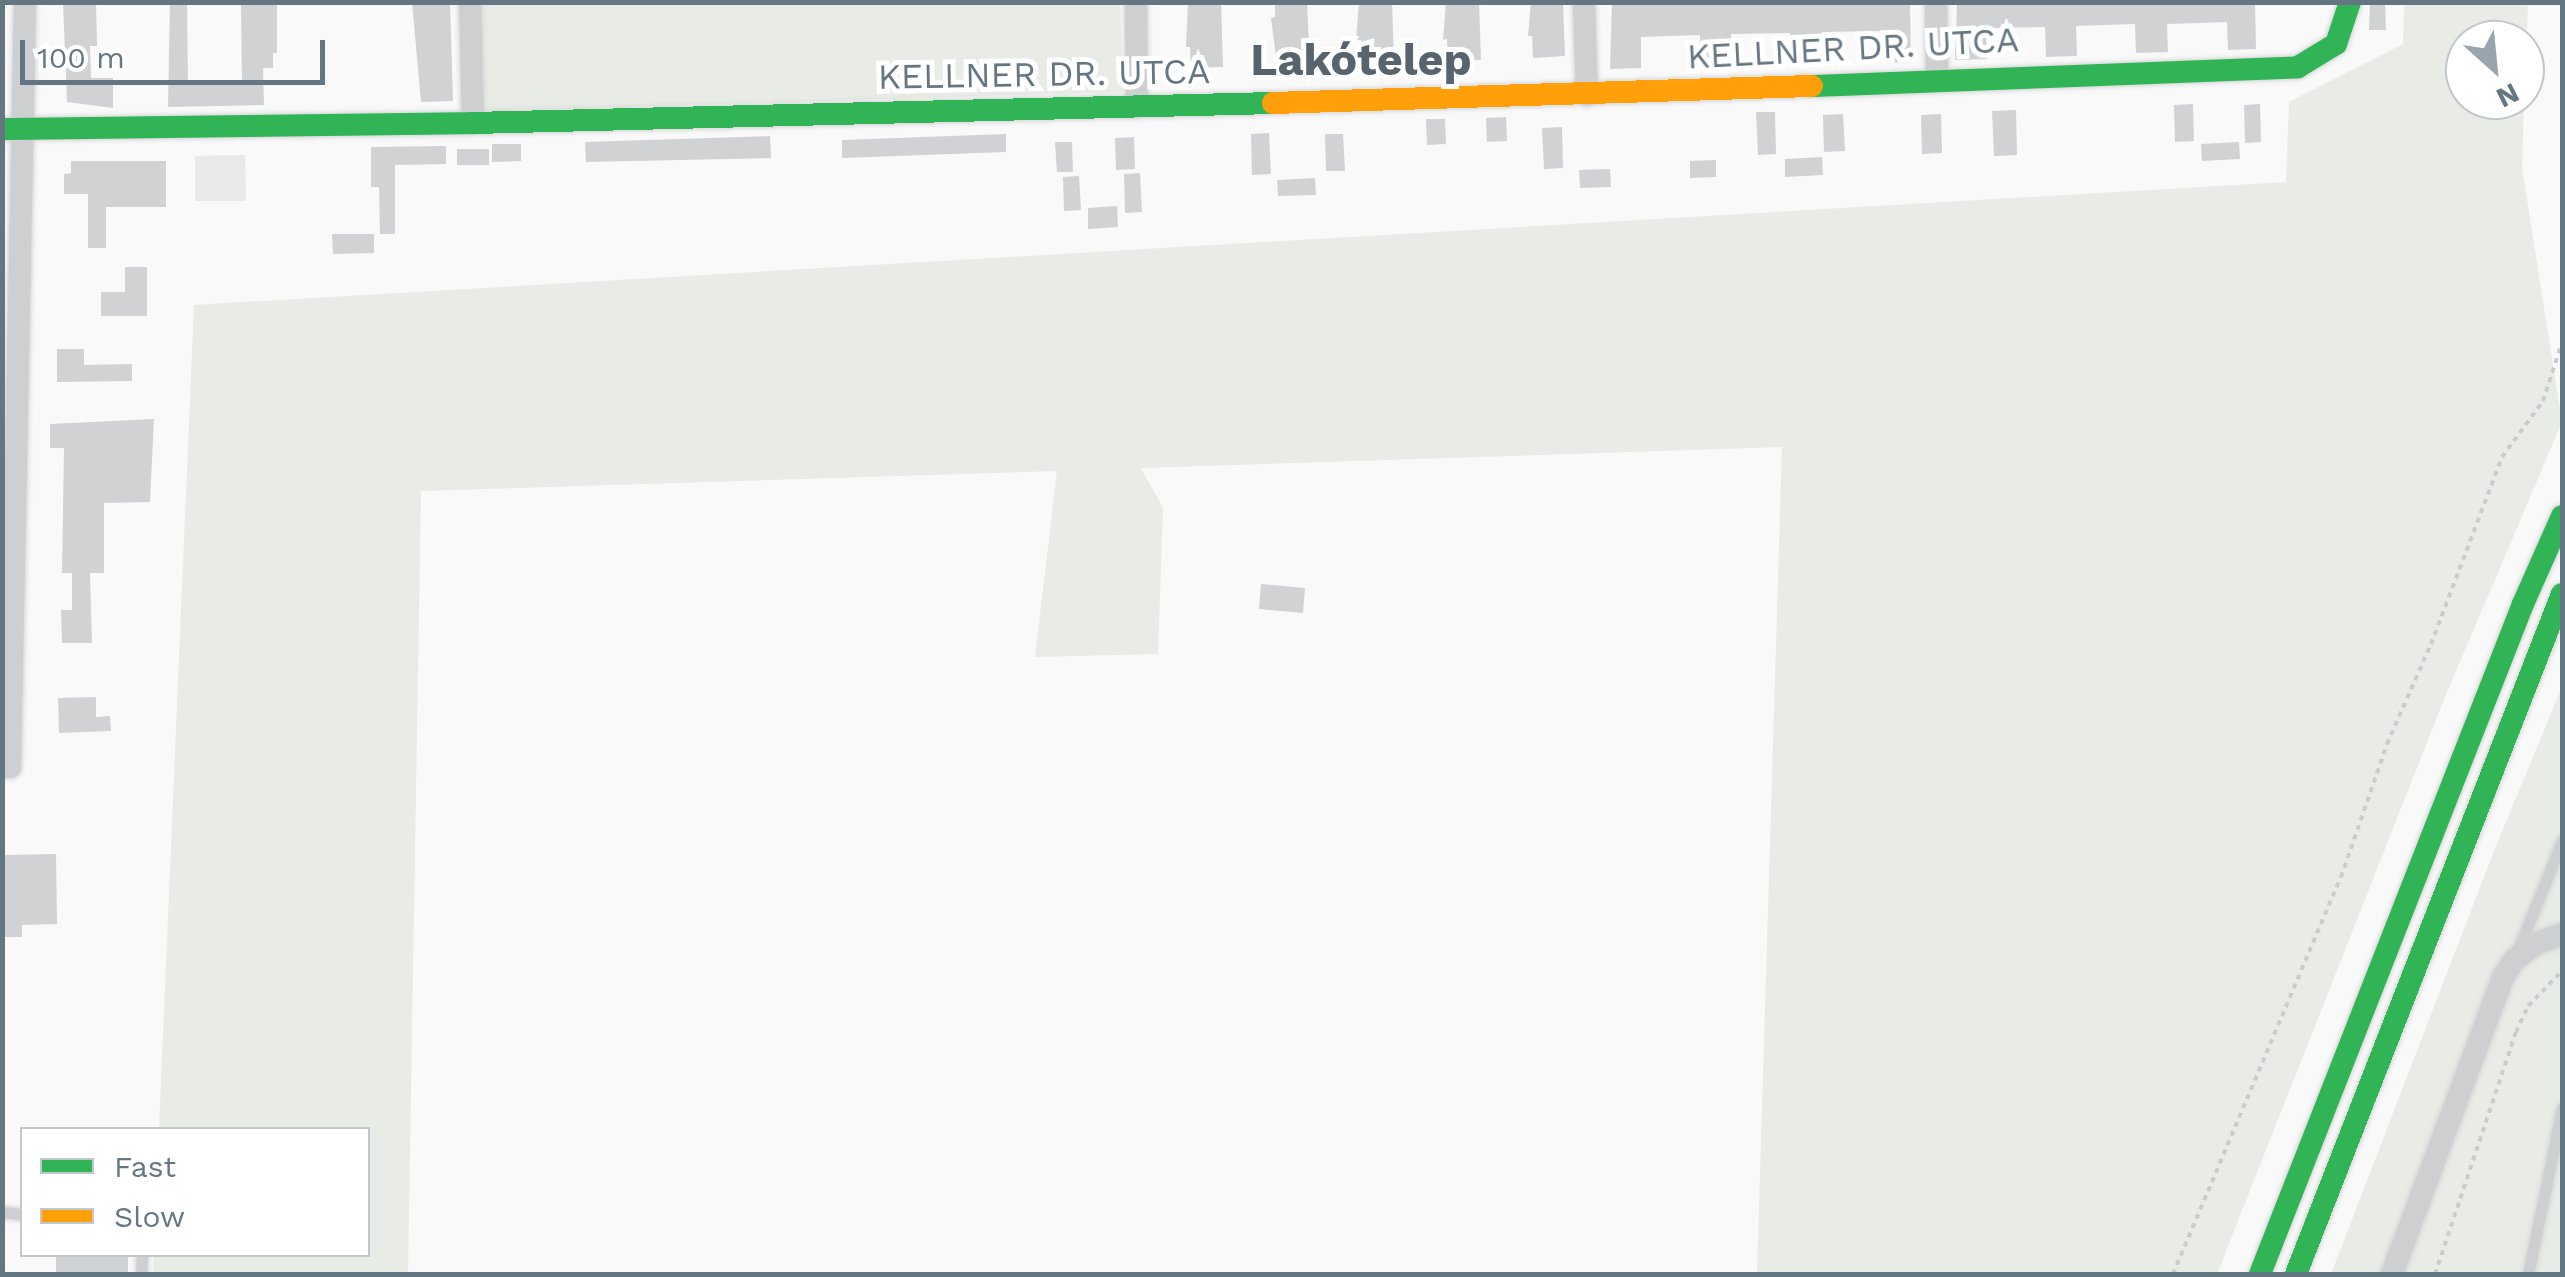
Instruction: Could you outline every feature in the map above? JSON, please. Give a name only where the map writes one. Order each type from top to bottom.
[{"type":"main road","name":"KELLNER DR. UTCA","points":[[13,129],[473,123],[1588,95],[2298,66],[2336,44],[2346,25],[2350,2]]},
{"type":"main road","points":[[2260,1274],[2523,604],[2562,516]]},
{"type":"main road","points":[[2296,1274],[2562,594]]},
{"type":"street","points":[[6,767],[13,129],[25,2]]},
{"type":"street","points":[[470,2],[473,123]]},
{"type":"street","points":[[1136,2],[1137,107]]},
{"type":"street","points":[[1584,2],[1588,95]]},
{"type":"street","points":[[1936,2],[1936,78]]},
{"type":"street","points":[[2392,1274],[2482,1026],[2514,960],[2535,944],[2562,934]]},
{"type":"lane","points":[[2514,960],[2562,840]]},
{"type":"lane","points":[[2528,1274],[2562,1108]]},
{"type":"path","points":[[2173,1274],[2341,877],[2387,744],[2431,644],[2502,457],[2543,401],[2562,342]]},
{"type":"path","points":[[2435,1274],[2522,1019],[2545,984],[2562,971]]},
{"type":"shaded area","points":[[477,3],[1120,3],[1123,92],[480,111]]},
{"type":"shaded area","points":[[2404,3],[2528,3],[2527,20],[2445,20],[2445,120],[2523,120],[2522,168],[2562,422],[2445,697],[2217,1274],[1757,1274],[1782,447],[1141,468],[1163,508],[1158,654],[1035,657],[1057,471],[421,491],[408,1274],[153,1274],[154,1257],[370,1257],[370,1127],[159,1127],[194,305],[2286,182],[2289,102],[2403,44]]},
{"type":"shaded area","points":[[245,155],[246,201],[195,201],[195,156]]},
{"type":"shaded area","points":[[2562,687],[2562,1274],[2331,1274],[2494,851]]},
{"type":"building","points":[[63,2],[96,2],[97,46],[90,46],[91,78],[113,78],[113,108],[67,102]]},
{"type":"building","points":[[170,2],[187,2],[188,85],[242,84],[241,2],[277,2],[277,53],[273,53],[273,68],[263,68],[264,105],[168,107]]},
{"type":"building","points":[[412,2],[450,2],[453,101],[421,102]]},
{"type":"building","points":[[1188,2],[1221,2],[1223,67],[1191,68],[1190,47],[1186,47]]},
{"type":"building","points":[[1275,2],[1307,2],[1310,64],[1277,65],[1271,18],[1275,17]]},
{"type":"building","points":[[1359,2],[1392,2],[1394,60],[1362,62],[1361,40],[1356,40]]},
{"type":"building","points":[[1446,2],[1479,2],[1481,60],[1448,61],[1447,39],[1443,40]]},
{"type":"building","points":[[1531,2],[1563,2],[1565,56],[1533,58],[1532,36],[1528,36]]},
{"type":"building","points":[[1612,2],[1910,2],[1911,62],[1883,63],[1882,31],[1822,32],[1823,66],[1791,66],[1790,33],[1731,34],[1732,68],[1701,68],[1700,35],[1641,37],[1641,68],[1610,69]]},
{"type":"building","points":[[1957,2],[2255,2],[2256,49],[2228,50],[2227,22],[2167,24],[2168,52],[2136,53],[2135,24],[2076,26],[2077,56],[2046,57],[2045,27],[1986,28],[1987,59],[1955,60]]},
{"type":"building","points":[[2370,2],[2385,2],[2386,30],[2369,30]]},
{"type":"building","points":[[2193,104],[2194,141],[2175,142],[2174,105]]},
{"type":"building","points":[[2260,104],[2261,142],[2245,143],[2244,105]]},
{"type":"building","points":[[2016,110],[2017,155],[1994,156],[1992,111]]},
{"type":"building","points":[[1756,112],[1775,112],[1776,154],[1758,155]]},
{"type":"building","points":[[1843,114],[1845,151],[1824,152],[1823,115]]},
{"type":"building","points":[[1941,114],[1942,153],[1922,154],[1921,115]]},
{"type":"building","points":[[1506,117],[1507,141],[1487,142],[1486,118]]},
{"type":"building","points":[[1426,119],[1445,119],[1446,144],[1427,145]]},
{"type":"building","points":[[1562,127],[1563,168],[1544,169],[1542,128]]},
{"type":"building","points":[[1269,133],[1271,174],[1252,175],[1251,134]]},
{"type":"building","points":[[1006,134],[1006,152],[842,158],[842,140]]},
{"type":"building","points":[[1325,134],[1343,134],[1345,171],[1326,171]]},
{"type":"building","points":[[770,136],[771,158],[586,162],[585,142]]},
{"type":"building","points":[[1134,137],[1135,169],[1116,170],[1115,138]]},
{"type":"building","points":[[1055,142],[1072,142],[1073,172],[1057,172]]},
{"type":"building","points":[[2239,142],[2240,159],[2202,161],[2201,144]]},
{"type":"building","points":[[492,144],[521,144],[521,161],[492,162]]},
{"type":"building","points":[[446,146],[446,164],[395,165],[395,234],[380,234],[379,187],[371,187],[371,147]]},
{"type":"building","points":[[457,149],[489,149],[489,165],[457,165]]},
{"type":"building","points":[[1822,157],[1823,175],[1785,177],[1785,159]]},
{"type":"building","points":[[1716,160],[1716,177],[1690,178],[1690,161]]},
{"type":"building","points":[[71,161],[166,161],[166,207],[106,207],[106,248],[88,248],[88,194],[64,194],[64,174],[71,173]]},
{"type":"building","points":[[1610,169],[1611,187],[1580,188],[1579,170]]},
{"type":"building","points":[[1140,173],[1142,212],[1125,213],[1124,174]]},
{"type":"building","points":[[1079,176],[1081,210],[1064,211],[1063,177]]},
{"type":"building","points":[[1315,178],[1316,195],[1278,196],[1277,180]]},
{"type":"building","points":[[1117,206],[1118,227],[1088,229],[1088,208]]},
{"type":"building","points":[[332,234],[374,234],[374,253],[333,254]]},
{"type":"building","points":[[125,267],[147,267],[147,316],[101,316],[101,292],[125,292]]},
{"type":"building","points":[[57,349],[84,349],[84,365],[132,364],[132,381],[57,382]]},
{"type":"building","points":[[154,419],[150,502],[104,503],[104,573],[90,573],[92,643],[62,643],[61,610],[72,610],[72,573],[62,573],[64,448],[50,448],[50,424]]},
{"type":"building","points":[[1261,584],[1305,588],[1303,613],[1259,609]]},
{"type":"building","points":[[96,697],[96,717],[110,716],[111,731],[59,733],[58,698]]},
{"type":"building","points":[[56,854],[57,924],[22,925],[22,937],[2,937],[2,855]]},
{"type":"building","points":[[56,1257],[128,1257],[128,1274],[56,1274]]},
{"type":"traffic: fast","points":[[1812,86],[2298,67],[2336,44],[2350,2]]},
{"type":"traffic: fast","points":[[2,129],[473,123],[1273,103]]},
{"type":"traffic: fast","points":[[2260,1274],[2523,604],[2562,516]]},
{"type":"traffic: fast","points":[[2296,1274],[2562,594]]},
{"type":"traffic: slow","points":[[1273,103],[1812,86]]},
{"type":"district","name":"Lakótelep","points":[[1361,60]]}]
